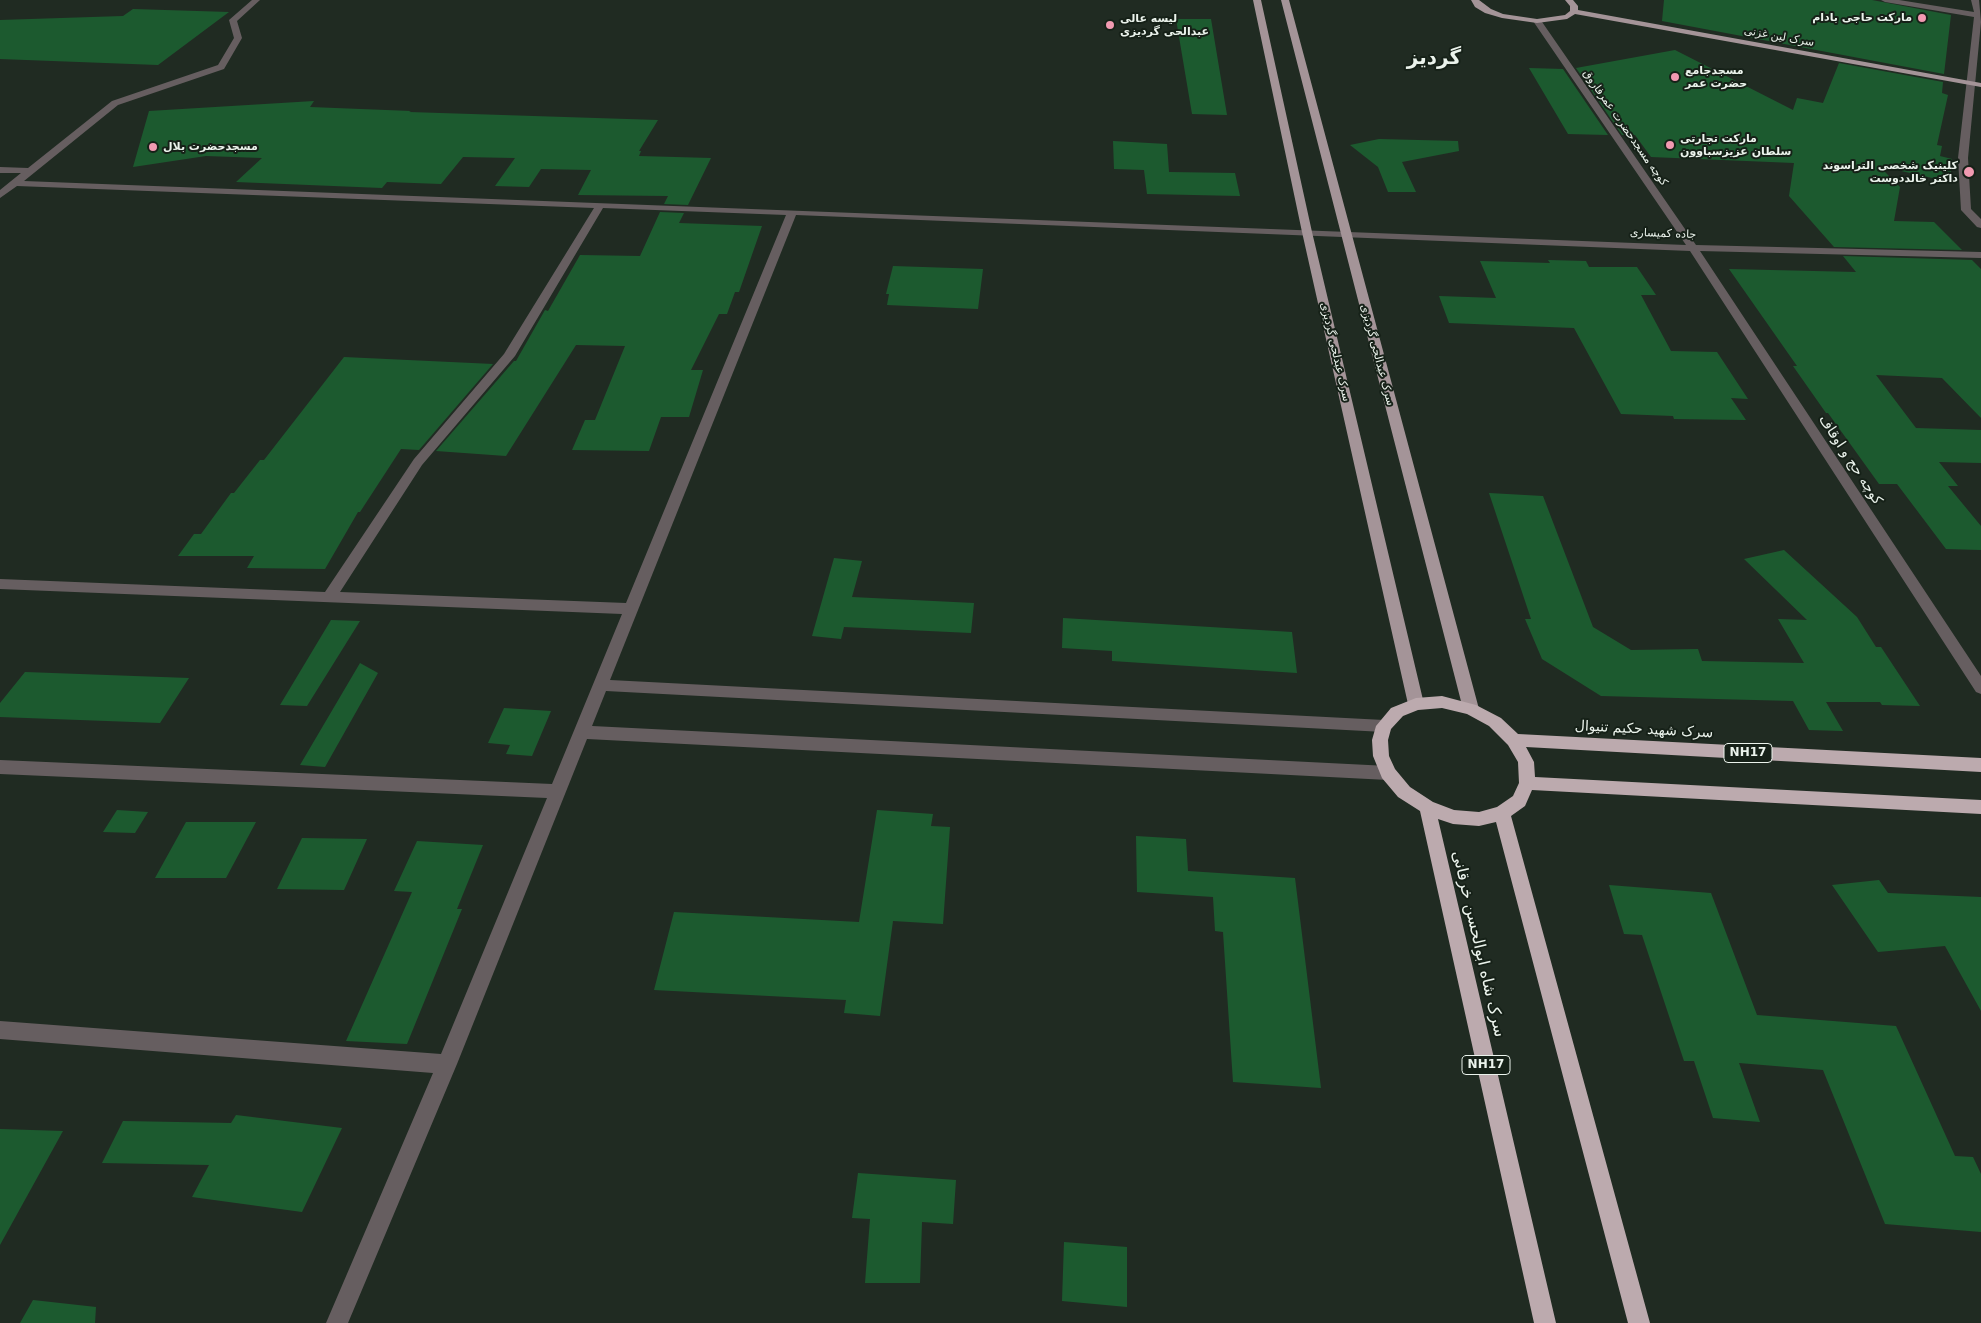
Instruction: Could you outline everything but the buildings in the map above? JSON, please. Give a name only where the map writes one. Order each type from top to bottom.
[{"type":"highway","points":[[1442,702],[1471,709],[1495,722],[1514,740],[1526,762],[1527,783],[1519,801],[1502,813],[1480,819],[1453,817],[1427,807],[1404,792],[1388,773],[1381,756],[1380,740],[1384,726],[1397,712],[1416,704],[1442,702]]},
{"type":"highway","name":"سرک شهید حکیم تنیوال","points":[[1514,740],[1981,765]]},
{"type":"highway","points":[[1527,783],[1981,807]]},
{"type":"highway","name":"سرک شاه ابوالحسن خرقانی","points":[[1427,807],[1545,1323]]},
{"type":"highway","points":[[1502,813],[1639,1323]]},
{"type":"main road","name":"سرک عبدلحی گردیزی","points":[[1257,0],[1307,232],[1416,704]]},
{"type":"main road","name":"سرک عبدالحی گردیزی","points":[[1285,0],[1471,709]]},
{"type":"main road","points":[[1475,0],[1478,5],[1488,11],[1502,16],[1537,21],[1567,17],[1574,12],[1574,6],[1569,0]]},
{"type":"main road","name":"سرک لین غزنی","points":[[1574,12],[1981,85]]},
{"type":"street","points":[[0,194],[115,103],[221,67],[238,38],[233,20],[256,0]]},
{"type":"street","points":[[1885,0],[1978,16]]},
{"type":"street","points":[[1975,0],[1978,16],[1963,158],[1966,210],[1981,225]]},
{"type":"street","name":"کوچه مسجدحضرت عمرفاروق","points":[[1537,21],[1694,248]]},
{"type":"street","points":[[0,170],[30,171]]},
{"type":"street","name":"جاده کمیساری","points":[[15,183],[1694,248],[1981,255]]},
{"type":"street","points":[[328,597],[418,462],[509,356],[600,205]]},
{"type":"street","points":[[337,1323],[447,1064],[792,212]]},
{"type":"street","name":"کوچه حج و اوقاف","points":[[1694,248],[1981,688]]},
{"type":"street","points":[[0,584],[632,609]]},
{"type":"street","points":[[601,685],[1384,726]]},
{"type":"street","points":[[582,732],[1388,773]]},
{"type":"street","points":[[0,768],[557,791]]},
{"type":"street","points":[[0,1030],[447,1064]]},
{"type":"place","name":"مارکت حاجی بادام","points":[[1922,18]]},
{"type":"place","name":"لیسه عالی عبدالحی گردیزی","points":[[1110,25]]},
{"type":"place","name":"مسجدجامع حضرت عمر","points":[[1675,77]]},
{"type":"place","name":"مارکت تجارتی سلطان عزیزسباوون","points":[[1670,145]]},
{"type":"place","name":"مسجدحضرت بلال","points":[[153,147]]},
{"type":"place","name":"کلینیک شخصی التراسوند داکتر خالددوست","points":[[1969,172]]},
{"type":"district","name":"گردیز","points":[[1434,59]]}]
